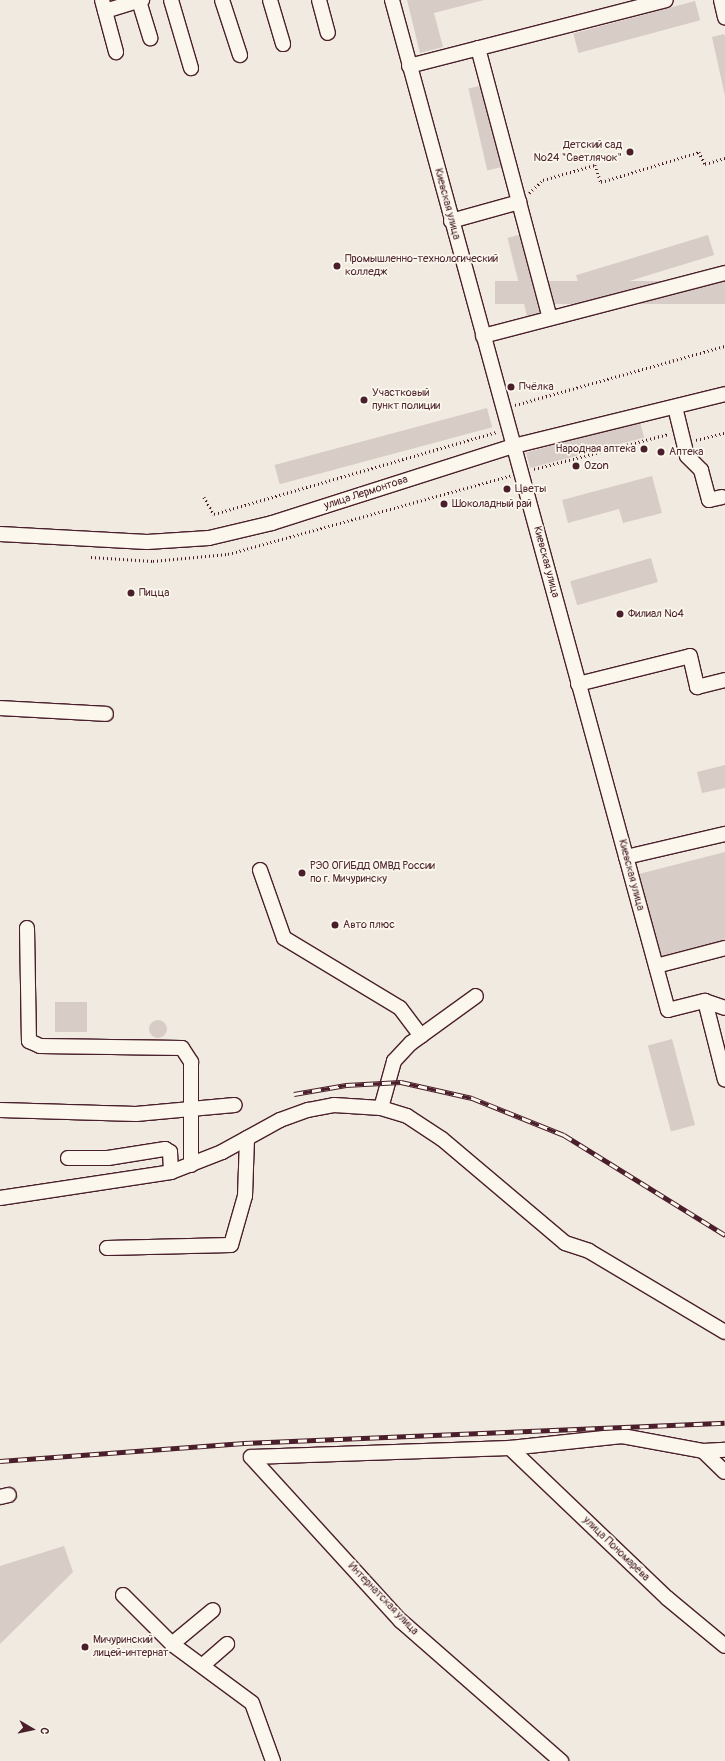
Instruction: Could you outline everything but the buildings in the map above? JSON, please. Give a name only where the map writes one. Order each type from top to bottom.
[{"type":"street","points":[[116,52],[103,5],[140,0],[150,38]]},
{"type":"street","points":[[171,0],[191,68]]},
{"type":"street","points":[[222,0],[240,55]]},
{"type":"street","points":[[270,0],[283,44]]},
{"type":"street","points":[[319,0],[328,33]]},
{"type":"street","name":"Киевская улица","points":[[392,0],[451,221],[508,428],[522,473],[578,684],[668,1010],[705,1001]]},
{"type":"street","points":[[409,66],[666,0]]},
{"type":"street","points":[[721,0],[725,18]]},
{"type":"street","points":[[478,48],[550,318]]},
{"type":"street","points":[[451,221],[519,202]]},
{"type":"street","points":[[483,336],[725,273]]},
{"type":"street","name":"улица Лермонтова","points":[[0,534],[147,542],[209,538],[272,523],[514,446],[725,394]]},
{"type":"street","points":[[675,407],[687,456],[701,470],[710,500],[724,500]]},
{"type":"street","points":[[578,684],[690,656],[697,687],[725,680]]},
{"type":"street","points":[[0,708],[106,714]]},
{"type":"street","points":[[626,857],[725,834]]},
{"type":"street","points":[[260,870],[284,938],[400,1008],[421,1036]]},
{"type":"street","points":[[26,928],[29,1041],[40,1046],[182,1048],[191,1062],[191,1165]]},
{"type":"street","points":[[656,966],[725,948]]},
{"type":"street","points":[[381,1108],[394,1061],[421,1036],[476,996]]},
{"type":"street","points":[[705,1001],[725,1008]]},
{"type":"street","points":[[705,1001],[725,1080]]},
{"type":"street","points":[[0,1110],[136,1114],[235,1105]]},
{"type":"street","points":[[0,1198],[171,1172],[191,1165],[280,1120],[308,1110],[334,1105],[381,1108],[407,1116],[442,1139],[565,1244],[590,1251],[725,1332]]},
{"type":"street","points":[[107,1248],[231,1245],[245,1196],[247,1138]]},
{"type":"street","points":[[68,1158],[108,1158],[165,1149],[171,1157],[171,1172]]},
{"type":"street","points":[[510,1448],[622,1436],[703,1451],[725,1450]]},
{"type":"street","name":"Интернатская улица","points":[[510,1448],[251,1457],[400,1621],[561,1761]]},
{"type":"street","name":"улица Пономарёва","points":[[510,1448],[667,1598],[725,1646]]},
{"type":"street","points":[[703,1451],[725,1472]]},
{"type":"street","points":[[123,1595],[172,1644],[203,1665],[252,1703],[273,1761]]},
{"type":"street","points":[[172,1644],[213,1610]]},
{"type":"street","points":[[203,1665],[227,1644]]},
{"type":"path","points":[[519,202],[543,180],[595,165],[602,182],[699,152],[705,164],[725,158]]},
{"type":"path","points":[[503,408],[725,346]]},
{"type":"path","points":[[204,497],[214,514],[508,428]]},
{"type":"path","points":[[91,557],[153,561],[228,554],[522,473],[683,437],[725,433]]},
{"type":"shaded area","points":[[407,0],[484,0],[434,13],[443,47],[420,53]]},
{"type":"shaded area","points":[[695,1],[700,20],[578,53],[573,34]]},
{"type":"shaded area","points":[[724,34],[725,37],[725,96],[712,37]]},
{"type":"shaded area","points":[[484,85],[503,167],[487,170],[468,89]]},
{"type":"shaded area","points":[[523,234],[544,316],[528,320],[507,238]]},
{"type":"shaded area","points":[[708,235],[714,255],[582,295],[576,275]]},
{"type":"shaded area","points":[[495,281],[725,281],[725,304],[495,304]]},
{"type":"shaded area","points":[[487,408],[492,427],[280,484],[274,465]]},
{"type":"shaded area","points":[[640,422],[644,437],[530,468],[526,453]]},
{"type":"shaded area","points":[[652,476],[662,513],[623,523],[619,509],[568,523],[562,500]]},
{"type":"shaded area","points":[[651,558],[658,582],[577,605],[570,581]]},
{"type":"shaded area","points":[[725,765],[725,788],[702,793],[697,772]]},
{"type":"shaded area","points":[[725,852],[725,943],[661,959],[639,874]]},
{"type":"shaded area","points":[[55,1002],[87,1002],[87,1032],[55,1032]]},
{"type":"shaded area","points":[[158,1020],[164,1023],[167,1029],[164,1035],[158,1038],[152,1035],[149,1029],[152,1023]]},
{"type":"shaded area","points":[[672,1039],[695,1125],[671,1131],[648,1045]]},
{"type":"shaded area","points":[[64,1546],[73,1572],[0,1644],[0,1566]]},
{"type":"railway","points":[[294,1094],[346,1085],[401,1082],[472,1098],[564,1135],[725,1235]]},
{"type":"railway","points":[[0,1461],[244,1443],[725,1423]]},
{"type":"place","name":"Детский сад №24 \"Светлячок\"","points":[[630,152]]},
{"type":"place","name":"Промышленно-технологический колледж","points":[[337,266]]},
{"type":"place","name":"Пчёлка","points":[[511,387]]},
{"type":"place","name":"Участковый пункт полиции","points":[[364,400]]},
{"type":"place","name":"Народная аптека","points":[[644,449]]},
{"type":"place","name":"Аптека","points":[[661,452]]},
{"type":"place","name":"Ozon","points":[[576,466]]},
{"type":"place","name":"Цветы","points":[[507,489]]},
{"type":"place","name":"Шоколадный рай","points":[[444,504]]},
{"type":"place","name":"Пицца","points":[[131,593]]},
{"type":"place","name":"Филиал №4","points":[[620,614]]},
{"type":"place","name":"РЭО ОГИБДД ОМВД России по г. Мичуринску","points":[[302,873]]},
{"type":"place","name":"Авто плюс","points":[[335,925]]},
{"type":"place","name":"Мичуринский лицей-интернат","points":[[85,1647]]}]
